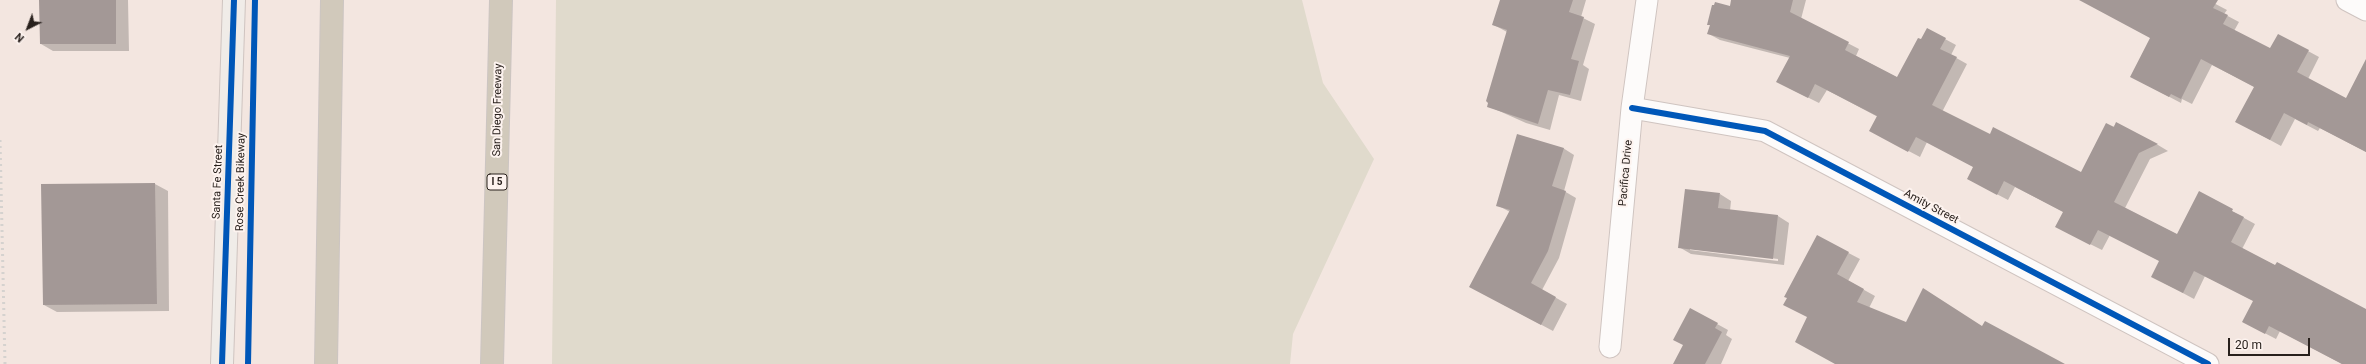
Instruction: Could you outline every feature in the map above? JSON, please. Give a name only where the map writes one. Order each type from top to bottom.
[{"type":"highway","points":[[326,364],[332,0]]},
{"type":"highway","name":"San Diego Freeway","points":[[492,364],[501,0]]},
{"type":"street","name":"Santa Fe Street","points":[[222,364],[234,0]]},
{"type":"street","name":"Pacifica Drive","points":[[1610,347],[1632,108],[1647,0]]},
{"type":"street","points":[[2347,0],[2366,10]]},
{"type":"street","name":"Amity Street","points":[[1632,108],[1765,131],[2208,364]]},
{"type":"shaded area","points":[[556,0],[1302,0],[1323,83],[1374,159],[1293,334],[1290,364],[552,364]]},
{"type":"building","points":[[39,0],[116,0],[116,44],[40,44]]},
{"type":"building","points":[[1500,0],[1573,0],[1569,12],[1584,17],[1571,59],[1579,61],[1570,95],[1548,90],[1538,124],[1487,107],[1488,103],[1486,101],[1507,30],[1492,25]]},
{"type":"building","points":[[1731,0],[1793,0],[1790,12],[1849,42],[1845,50],[1897,77],[1918,38],[1921,39],[1927,28],[1946,38],[1940,49],[1957,57],[1932,105],[1990,134],[1993,127],[2081,172],[2106,123],[2114,127],[2116,122],[2158,144],[2139,153],[2114,202],[2177,234],[2199,191],[2233,209],[2232,211],[2244,217],[2231,242],[2275,265],[2277,262],[2366,309],[2366,364],[2342,364],[2269,326],[2265,334],[2242,322],[2253,301],[2194,271],[2183,293],[2151,277],[2159,261],[2098,230],[2090,245],[2055,227],[2063,212],[2004,181],[1997,195],[1967,179],[1973,167],[1916,137],[1908,152],[1869,131],[1877,116],[1815,84],[1808,98],[1776,82],[1790,56],[1707,34],[1710,25],[1707,25],[1712,5],[1714,5],[1715,2],[1730,6]]},
{"type":"building","points":[[2079,0],[2218,0],[2213,8],[2228,15],[2223,24],[2270,48],[2278,34],[2309,50],[2297,72],[2346,98],[2366,59],[2366,152],[2308,122],[2307,125],[2284,113],[2270,140],[2235,122],[2254,87],[2201,59],[2181,99],[2171,94],[2169,97],[2130,77],[2150,38]]},
{"type":"building","points":[[1517,134],[1564,148],[1552,186],[1566,191],[1548,251],[1531,283],[1556,297],[1541,325],[1469,287],[1510,210],[1496,206]]},
{"type":"building","points":[[155,183],[157,304],[43,305],[41,184]]},
{"type":"building","points":[[1685,189],[1720,193],[1718,208],[1778,215],[1773,259],[1678,248]]},
{"type":"building","points":[[1817,235],[1849,252],[1837,274],[1864,289],[1857,302],[1906,322],[1923,288],[1982,326],[1985,321],[2065,364],[1835,364],[1795,342],[1807,317],[1783,305],[1787,298],[1784,297]]},
{"type":"building","points":[[1690,308],[1718,323],[1715,328],[1722,332],[1705,364],[1673,364],[1683,345],[1673,340]]},
{"type":"railway","points":[[0,140],[5,364]]},
{"type":"cycle path","name":"Rose Creek Bikeway","points":[[222,364],[234,0]]},
{"type":"cycle path","name":"Rose Creek Bikeway","points":[[248,364],[255,0]]},
{"type":"cycle path","points":[[1632,108],[1765,131],[2208,364]]}]
